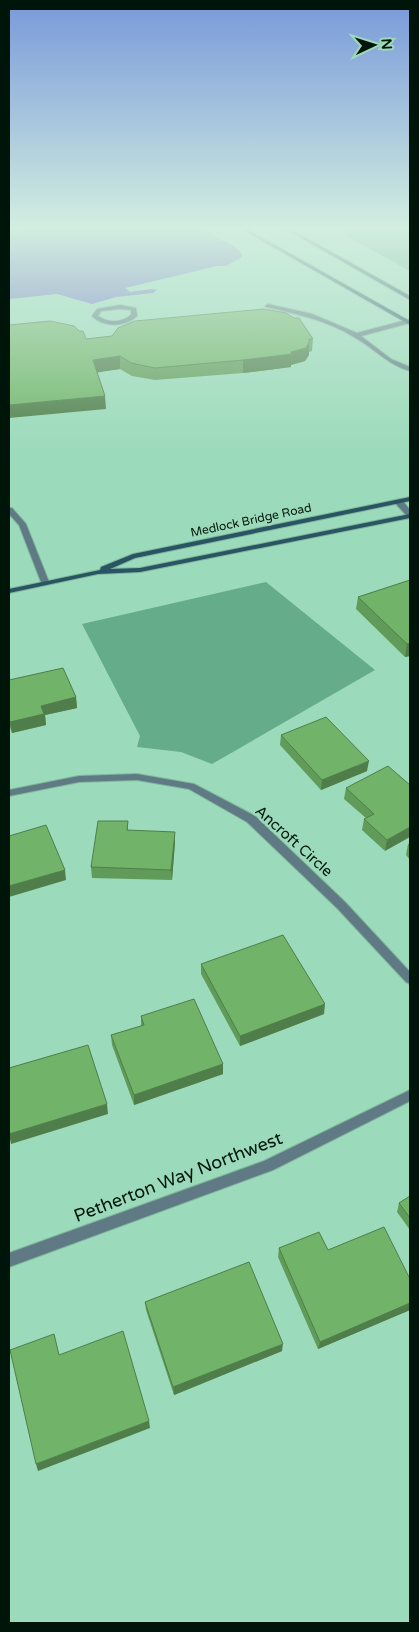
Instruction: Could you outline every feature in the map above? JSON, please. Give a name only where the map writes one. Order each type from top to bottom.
[{"type":"main road","points":[[375,303],[409,322]]},
{"type":"main road","name":"Medlock Bridge Road","points":[[98,572],[133,556],[410,499]]},
{"type":"main road","name":"Medlock Bridge Road","points":[[9,591],[98,572],[140,570],[410,515]]},
{"type":"street","points":[[120,306],[134,309],[134,316],[125,321],[110,322],[98,319],[96,313],[105,308],[120,306]]},
{"type":"street","points":[[268,306],[310,315],[356,335],[389,360],[410,368]]},
{"type":"street","points":[[356,335],[409,322]]},
{"type":"street","points":[[399,502],[410,515]]},
{"type":"street","points":[[9,510],[22,524],[45,582]]},
{"type":"street","name":"Ancroft Circle","points":[[9,793],[79,779],[137,777],[190,786],[251,819],[341,905],[410,979]]},
{"type":"street","name":"Petherton Way Northwest","points":[[9,1260],[268,1166],[410,1095]]},
{"type":"green space","points":[[266,582],[375,670],[212,764],[181,752],[137,747],[140,736],[82,624]]},
{"type":"building","points":[[264,309],[286,313],[294,318],[299,318],[313,339],[309,339],[306,348],[291,352],[292,354],[243,360],[155,368],[131,363],[120,356],[93,360],[105,396],[9,405],[9,325],[50,321],[74,326],[79,331],[83,331],[86,339],[112,336],[118,328],[135,321]]},
{"type":"building","points":[[410,580],[410,643],[407,644],[358,597]]},
{"type":"building","points":[[63,668],[76,697],[41,706],[44,714],[10,722],[9,680]]},
{"type":"building","points":[[326,717],[369,761],[322,780],[281,735]]},
{"type":"building","points":[[388,766],[410,785],[410,827],[387,840],[364,819],[374,814],[346,788]]},
{"type":"building","points":[[98,821],[128,821],[127,830],[175,832],[171,870],[91,867]]},
{"type":"building","points":[[46,825],[65,870],[9,886],[9,836]]},
{"type":"building","points":[[283,935],[325,1004],[240,1036],[201,964]]},
{"type":"building","points":[[194,999],[223,1064],[134,1095],[111,1035],[144,1025],[141,1016]]},
{"type":"building","points":[[88,1045],[107,1104],[9,1134],[9,1068]]},
{"type":"building","points":[[410,1196],[410,1218],[399,1203]]},
{"type":"building","points":[[384,1227],[410,1279],[410,1303],[320,1342],[279,1248],[319,1232],[328,1250]]},
{"type":"building","points":[[249,1262],[283,1344],[173,1387],[145,1302]]},
{"type":"building","points":[[123,1331],[149,1421],[36,1464],[10,1350],[54,1334],[59,1355]]}]
